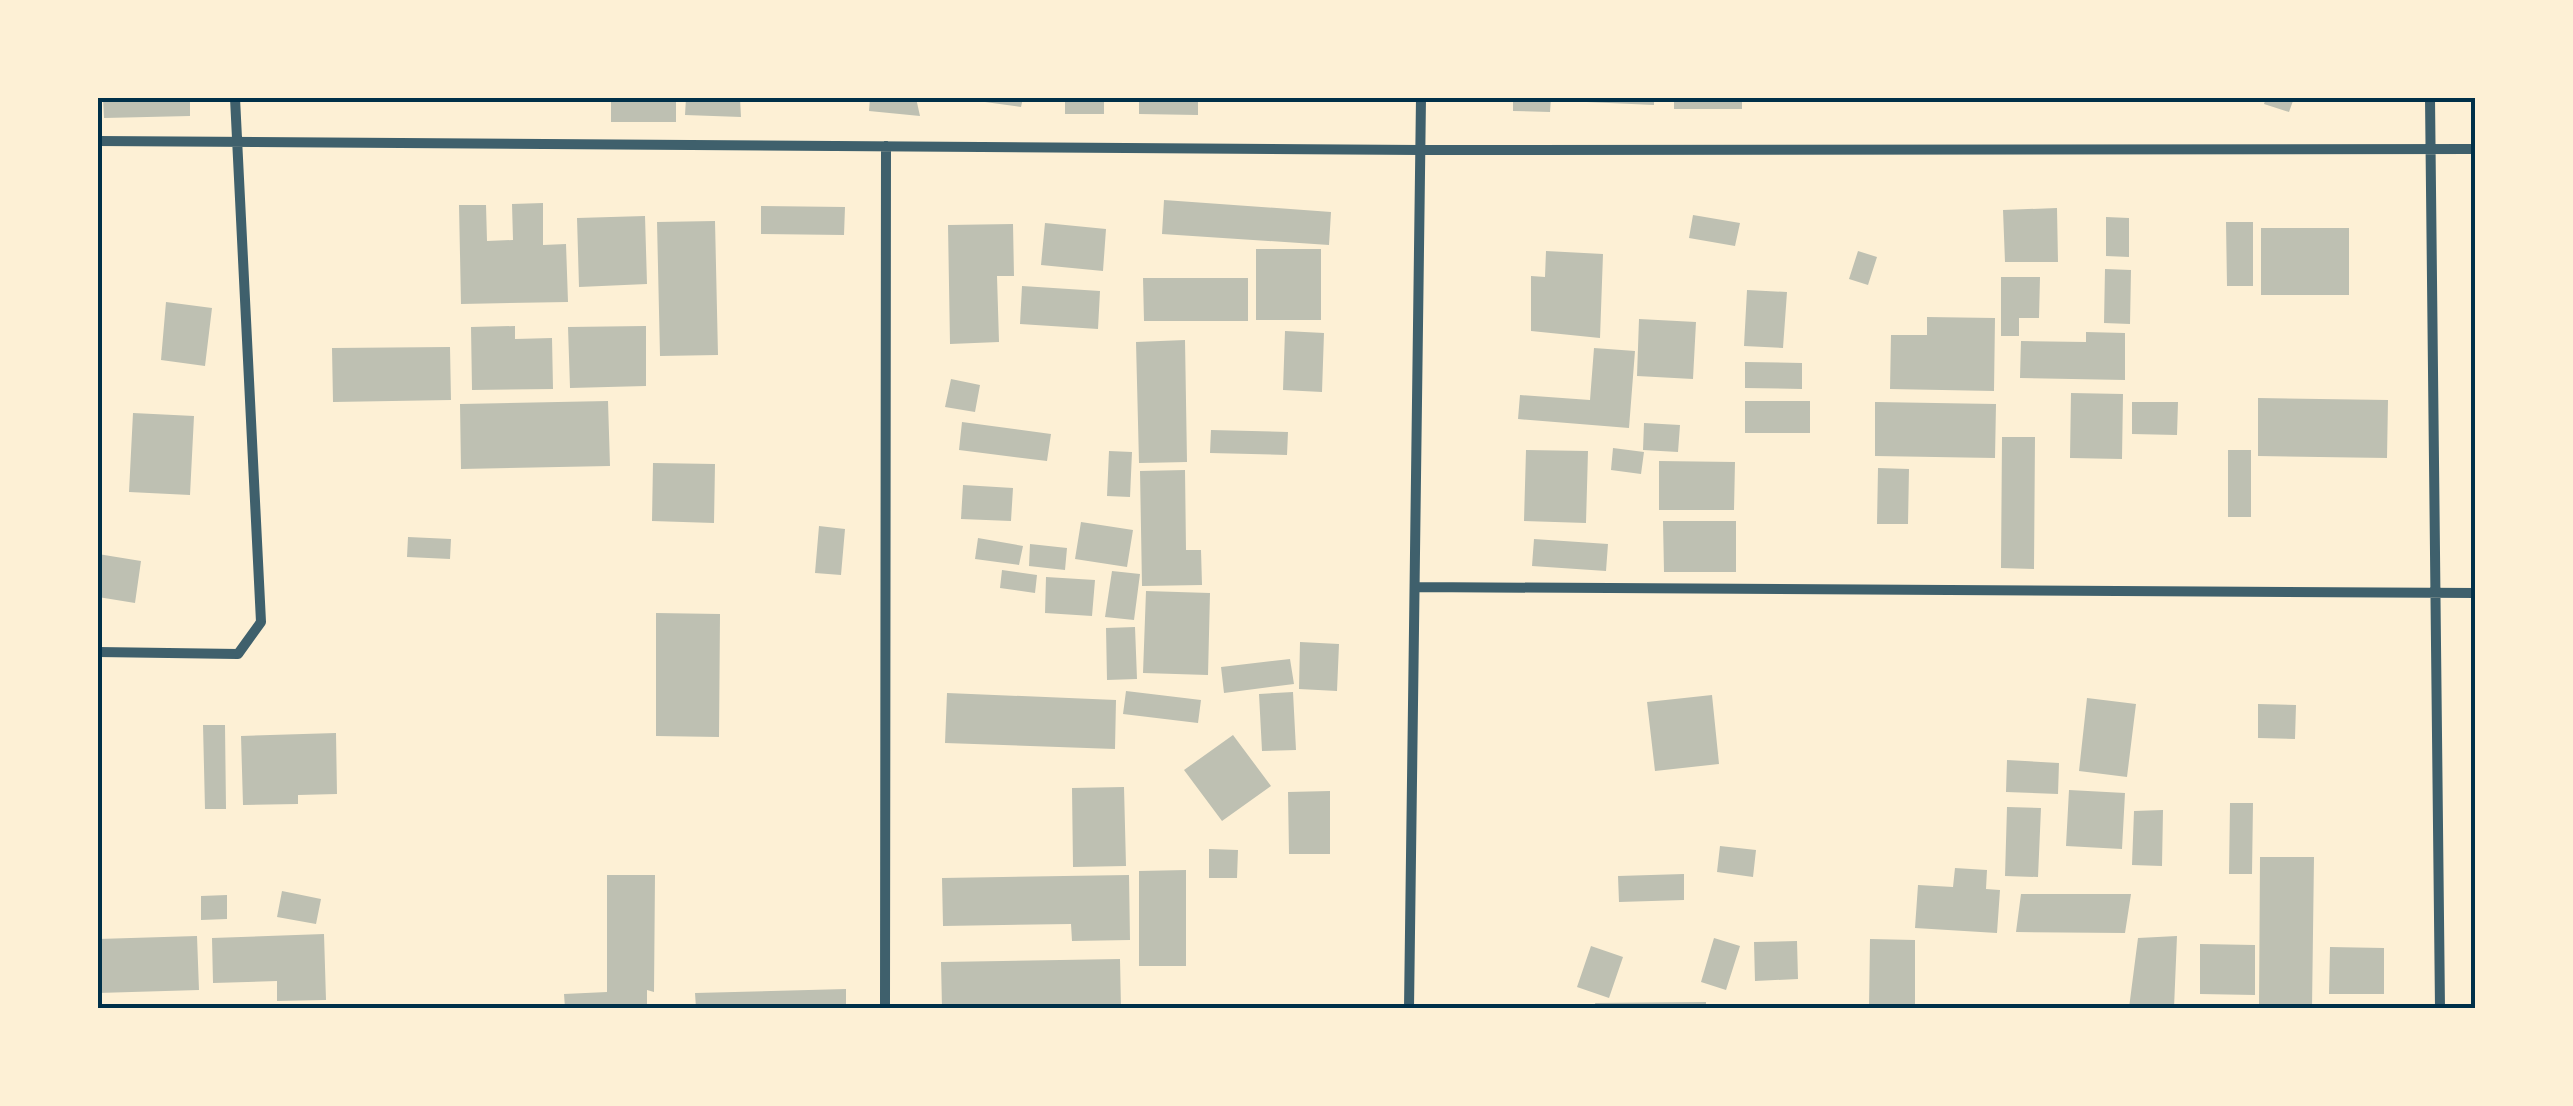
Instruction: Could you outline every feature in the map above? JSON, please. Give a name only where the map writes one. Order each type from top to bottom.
[{"type":"street","points":[[98,652],[238,654],[260,622],[236,98]]},
{"type":"street","points":[[1409,1008],[1421,98]]},
{"type":"street","points":[[2430,98],[2440,1008]]},
{"type":"street","points":[[98,140],[1420,150],[2476,149]]},
{"type":"street","points":[[885,1008],[886,146]]},
{"type":"street","points":[[1415,587],[2476,593]]},
{"type":"building","points":[[103,98],[190,98],[190,116],[104,118]]},
{"type":"building","points":[[611,98],[676,98],[676,122],[611,122]]},
{"type":"building","points":[[686,98],[740,98],[741,117],[685,115]]},
{"type":"building","points":[[870,98],[916,98],[920,116],[869,111]]},
{"type":"building","points":[[986,98],[1023,98],[1021,107],[985,102]]},
{"type":"building","points":[[1065,98],[1104,98],[1104,114],[1065,114]]},
{"type":"building","points":[[1139,98],[1198,98],[1198,115],[1139,114]]},
{"type":"building","points":[[1513,98],[1551,98],[1550,112],[1513,111]]},
{"type":"building","points":[[1654,98],[1654,105],[1564,101]]},
{"type":"building","points":[[1674,98],[1742,98],[1742,109],[1674,109]]},
{"type":"building","points":[[2266,98],[2294,98],[2289,112],[2264,104]]},
{"type":"building","points":[[1164,200],[1331,212],[1329,245],[1162,234]]},
{"type":"building","points":[[543,203],[543,245],[566,244],[568,302],[461,304],[459,205],[486,205],[487,241],[513,240],[512,204]]},
{"type":"building","points":[[761,206],[845,207],[844,235],[761,234]]},
{"type":"building","points":[[2057,208],[2058,262],[2005,262],[2003,210]]},
{"type":"building","points":[[1693,215],[1740,223],[1735,246],[1689,238]]},
{"type":"building","points":[[645,216],[647,284],[579,287],[577,218]]},
{"type":"building","points":[[2106,217],[2129,218],[2129,257],[2106,256]]},
{"type":"building","points":[[715,221],[718,355],[660,356],[657,222]]},
{"type":"building","points":[[2226,222],[2253,222],[2253,286],[2227,286]]},
{"type":"building","points":[[1045,223],[1106,229],[1103,271],[1041,265]]},
{"type":"building","points":[[1013,224],[1014,276],[997,276],[999,342],[950,344],[948,225]]},
{"type":"building","points":[[2261,228],[2349,228],[2349,295],[2261,295]]},
{"type":"building","points":[[1256,249],[1321,249],[1321,320],[1256,320]]},
{"type":"building","points":[[1546,251],[1603,254],[1600,338],[1531,331],[1531,276],[1545,277]]},
{"type":"building","points":[[1858,251],[1877,257],[1868,285],[1849,279]]},
{"type":"building","points":[[2105,269],[2131,270],[2130,324],[2104,323]]},
{"type":"building","points":[[2001,277],[2040,277],[2039,318],[2019,318],[2019,336],[2001,336]]},
{"type":"building","points":[[1143,278],[1248,278],[1248,321],[1144,321]]},
{"type":"building","points":[[1022,286],[1100,291],[1098,329],[1020,324]]},
{"type":"building","points":[[1747,290],[1787,292],[1783,348],[1744,346]]},
{"type":"building","points":[[166,302],[212,308],[205,366],[161,360]]},
{"type":"building","points":[[1927,317],[1995,318],[1994,391],[1890,389],[1891,335],[1927,335]]},
{"type":"building","points":[[1639,319],[1696,322],[1693,379],[1637,376]]},
{"type":"building","points":[[515,326],[515,339],[552,338],[553,389],[472,390],[471,327]]},
{"type":"building","points":[[646,326],[646,386],[570,388],[568,327]]},
{"type":"building","points":[[1285,331],[1324,333],[1322,392],[1283,390]]},
{"type":"building","points":[[2086,332],[2125,333],[2125,380],[2020,378],[2021,341],[2086,342]]},
{"type":"building","points":[[1185,340],[1187,462],[1139,463],[1136,342]]},
{"type":"building","points":[[450,347],[451,400],[333,402],[332,348]]},
{"type":"building","points":[[1594,348],[1635,351],[1629,428],[1518,419],[1520,395],[1590,400]]},
{"type":"building","points":[[1745,362],[1802,363],[1802,389],[1745,388]]},
{"type":"building","points":[[951,379],[980,385],[975,412],[945,407]]},
{"type":"building","points":[[2071,393],[2123,394],[2122,459],[2070,458]]},
{"type":"building","points":[[2258,398],[2388,400],[2387,458],[2258,456]]},
{"type":"building","points":[[608,401],[610,466],[461,469],[460,404]]},
{"type":"building","points":[[1745,401],[1810,401],[1810,433],[1745,433]]},
{"type":"building","points":[[1875,402],[1996,404],[1995,458],[1875,456]]},
{"type":"building","points":[[2132,402],[2178,402],[2177,435],[2132,434]]},
{"type":"building","points":[[133,413],[194,416],[190,495],[129,492]]},
{"type":"building","points":[[962,422],[1051,434],[1047,461],[959,450]]},
{"type":"building","points":[[1644,423],[1680,425],[1678,452],[1643,450]]},
{"type":"building","points":[[1211,430],[1288,432],[1287,455],[1210,453]]},
{"type":"building","points":[[2002,437],[2035,437],[2034,569],[2001,568]]},
{"type":"building","points":[[1613,448],[1644,452],[1641,474],[1611,470]]},
{"type":"building","points":[[1526,450],[1588,451],[1586,523],[1524,521]]},
{"type":"building","points":[[2228,450],[2251,450],[2251,517],[2228,517]]},
{"type":"building","points":[[1109,451],[1132,452],[1130,497],[1107,496]]},
{"type":"building","points":[[1659,461],[1735,462],[1734,510],[1659,510]]},
{"type":"building","points":[[653,463],[715,464],[714,523],[652,521]]},
{"type":"building","points":[[1878,468],[1909,469],[1908,524],[1877,524]]},
{"type":"building","points":[[1185,470],[1186,550],[1201,550],[1202,585],[1142,586],[1140,471]]},
{"type":"building","points":[[963,485],[1013,488],[1011,521],[961,519]]},
{"type":"building","points":[[1663,521],[1736,521],[1736,572],[1664,572]]},
{"type":"building","points":[[1081,522],[1133,530],[1127,567],[1075,559]]},
{"type":"building","points":[[819,526],[845,529],[841,575],[815,573]]},
{"type":"building","points":[[408,537],[451,539],[450,559],[407,557]]},
{"type":"building","points":[[978,538],[1023,546],[1019,565],[975,559]]},
{"type":"building","points":[[1534,539],[1608,544],[1606,571],[1532,566]]},
{"type":"building","points":[[1030,544],[1067,548],[1065,570],[1029,566]]},
{"type":"building","points":[[98,554],[141,561],[135,603],[98,597]]},
{"type":"building","points":[[1002,570],[1037,575],[1035,593],[1000,588]]},
{"type":"building","points":[[1112,571],[1140,574],[1134,620],[1105,617]]},
{"type":"building","points":[[1046,577],[1095,580],[1092,616],[1045,613]]},
{"type":"building","points":[[1146,591],[1210,593],[1208,675],[1143,673]]},
{"type":"building","points":[[656,613],[720,614],[719,737],[656,736]]},
{"type":"building","points":[[1135,627],[1137,679],[1107,680],[1106,628]]},
{"type":"building","points":[[1300,642],[1339,644],[1337,691],[1299,689]]},
{"type":"building","points":[[1290,659],[1294,684],[1224,693],[1221,667]]},
{"type":"building","points":[[1126,691],[1201,700],[1198,723],[1123,714]]},
{"type":"building","points":[[1293,692],[1296,750],[1262,751],[1259,694]]},
{"type":"building","points":[[947,693],[1116,700],[1115,749],[945,743]]},
{"type":"building","points":[[1712,695],[1719,764],[1655,771],[1647,702]]},
{"type":"building","points":[[2087,698],[2136,704],[2127,777],[2079,771]]},
{"type":"building","points":[[2258,704],[2296,705],[2295,739],[2258,738]]},
{"type":"building","points":[[203,725],[225,725],[226,809],[205,809]]},
{"type":"building","points":[[336,733],[337,794],[298,795],[298,804],[243,805],[241,736]]},
{"type":"building","points":[[1233,735],[1271,786],[1222,821],[1184,770]]},
{"type":"building","points":[[2007,760],[2059,763],[2058,794],[2006,792]]},
{"type":"building","points":[[1124,787],[1126,866],[1073,867],[1072,788]]},
{"type":"building","points":[[2069,790],[2125,793],[2122,849],[2066,846]]},
{"type":"building","points":[[1330,791],[1330,854],[1289,854],[1288,792]]},
{"type":"building","points":[[2230,803],[2253,803],[2252,874],[2229,874]]},
{"type":"building","points":[[2007,807],[2041,808],[2038,877],[2005,876]]},
{"type":"building","points":[[2163,810],[2162,866],[2132,865],[2134,811]]},
{"type":"building","points":[[1720,846],[1756,850],[1753,877],[1717,872]]},
{"type":"building","points":[[1209,849],[1238,850],[1237,878],[1209,878]]},
{"type":"building","points":[[2260,857],[2314,857],[2312,1008],[2259,1008]]},
{"type":"building","points":[[1955,868],[1987,870],[1986,889],[2000,890],[1997,933],[1915,928],[1918,885],[1953,887]]},
{"type":"building","points":[[1186,870],[1186,966],[1139,966],[1139,871]]},
{"type":"building","points":[[1684,874],[1684,900],[1619,902],[1618,876]]},
{"type":"building","points":[[607,875],[655,875],[654,992],[647,990],[647,1008],[565,1008],[564,994],[607,992]]},
{"type":"building","points":[[1129,875],[1130,940],[1072,941],[1071,924],[943,926],[942,878]]},
{"type":"building","points":[[282,891],[321,899],[316,924],[277,917]]},
{"type":"building","points":[[2021,894],[2131,894],[2125,933],[2016,932]]},
{"type":"building","points":[[227,895],[227,919],[201,920],[201,896]]},
{"type":"building","points":[[324,934],[326,1000],[277,1001],[277,981],[213,983],[212,938]]},
{"type":"building","points":[[197,936],[199,990],[98,993],[98,939]]},
{"type":"building","points":[[2177,936],[2174,1008],[2129,1008],[2138,938]]},
{"type":"building","points":[[1714,938],[1740,946],[1726,990],[1701,982]]},
{"type":"building","points":[[1870,939],[1915,940],[1915,1008],[1869,1008]]},
{"type":"building","points":[[1797,941],[1798,979],[1755,981],[1754,942]]},
{"type":"building","points":[[2200,944],[2255,945],[2255,995],[2200,994]]},
{"type":"building","points":[[1591,946],[1623,957],[1609,998],[1577,987]]},
{"type":"building","points":[[2330,947],[2384,948],[2384,994],[2329,994]]},
{"type":"building","points":[[1120,959],[1121,1008],[942,1008],[941,962]]},
{"type":"building","points":[[846,989],[846,1008],[696,1008],[695,993]]},
{"type":"building","points":[[1706,1002],[1706,1008],[1596,1008],[1595,1003]]}]
